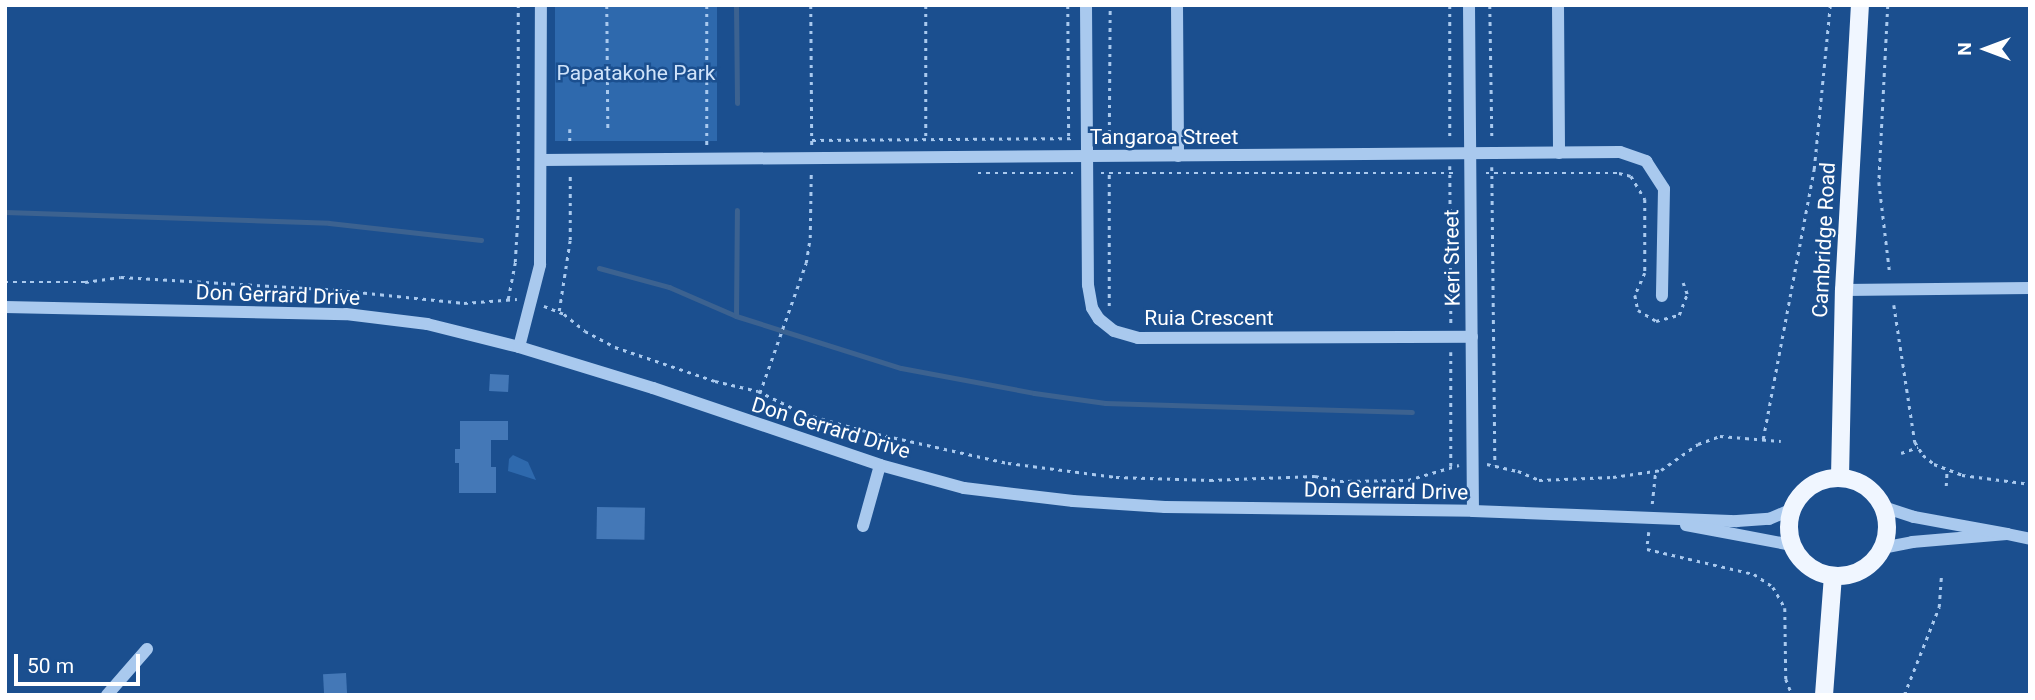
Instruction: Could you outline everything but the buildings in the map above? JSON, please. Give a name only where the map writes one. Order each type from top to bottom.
[{"type":"main road","name":"Cambridge Road","points":[[1840,477],[1844,290],[1860,5]]},
{"type":"main road","points":[[1840,477],[1866,486],[1883,508],[1886,535],[1882,548],[1864,569],[1833,576],[1804,563],[1792,545],[1789,531],[1793,509],[1808,488],[1818,482],[1840,477]]},
{"type":"main road","points":[[1824,695],[1833,576]]},
{"type":"street","points":[[519,347],[540,265],[541,5]]},
{"type":"street","name":"Ruia Crescent","points":[[1086,5],[1088,285],[1092,308],[1099,319],[1114,331],[1138,338],[1472,337]]},
{"type":"street","points":[[1177,5],[1178,156]]},
{"type":"street","name":"Keri Street","points":[[1469,5],[1473,511]]},
{"type":"street","points":[[1558,5],[1559,153]]},
{"type":"street","name":"Tangaroa Street","points":[[541,167],[570,160],[1627,154],[1646,161],[1664,189],[1662,296]]},
{"type":"street","points":[[1844,290],[2030,288]]},
{"type":"street","name":"Don Gerrard Drive","points":[[5,307],[346,314],[427,324],[519,347],[653,388],[751,424],[880,465],[964,488],[1073,501],[1165,507],[1473,511],[1658,519],[1769,519],[1793,509]]},
{"type":"street","points":[[863,527],[880,465]]},
{"type":"street","points":[[1883,508],[1914,517],[2030,539]]},
{"type":"street","name":"Don Gerrard Drive","points":[[1658,519],[1792,545]]},
{"type":"street","points":[[1882,548],[1912,542],[2007,534]]},
{"type":"street","points":[[107,695],[147,649]]},
{"type":"path","points":[[509,299],[515,262],[518,212],[518,5]]},
{"type":"path","points":[[607,5],[607,132]]},
{"type":"path","points":[[706,5],[706,159]]},
{"type":"path","points":[[751,424],[758,391],[764,382],[802,272],[810,238],[811,5]]},
{"type":"path","points":[[926,5],[926,139]]},
{"type":"path","points":[[1068,5],[1069,173]]},
{"type":"path","points":[[1450,5],[1451,466]]},
{"type":"path","points":[[1490,5],[1495,465]]},
{"type":"path","points":[[1763,439],[1814,169],[1830,5]]},
{"type":"path","points":[[570,129],[570,160]]},
{"type":"path","points":[[811,140],[1110,138]]},
{"type":"path","points":[[541,167],[570,173],[570,240],[559,311]]},
{"type":"path","points":[[798,173],[811,173]]},
{"type":"path","points":[[974,173],[1619,173],[1631,176],[1645,199],[1645,273],[1635,295],[1638,310],[1656,321],[1679,315],[1687,294],[1683,283]]},
{"type":"path","points":[[5,282],[85,282],[121,277],[338,290],[464,303],[509,299],[530,302],[559,311],[615,347],[715,381],[758,391],[805,414],[869,432],[1008,463],[1088,474],[1210,480],[1315,476],[1340,481],[1390,481],[1408,480],[1451,466],[1473,464],[1495,465],[1538,481],[1642,475],[1661,470],[1708,439],[1732,436],[1781,441]]},
{"type":"path","points":[[1901,453],[1919,447]]},
{"type":"path","points":[[1946,486],[1947,469]]},
{"type":"path","points":[[1647,549],[1754,574],[1773,587],[1785,608],[1786,679],[1792,695]]},
{"type":"path","points":[[1904,695],[1939,607],[1941,576]]},
{"type":"green space","name":"Papatakohe Park","points":[[555,5],[717,5],[717,141],[555,141]]},
{"type":"green space","points":[[513,455],[528,462],[536,480],[508,471],[509,459]]},
{"type":"waterway","points":[[736,5],[737,103]]},
{"type":"waterway","points":[[736,316],[737,210]]},
{"type":"waterway","points":[[5,212],[329,223],[481,240]]},
{"type":"waterway","points":[[599,268],[669,287],[736,316],[901,368],[1034,393],[1105,403],[1412,412]]}]
